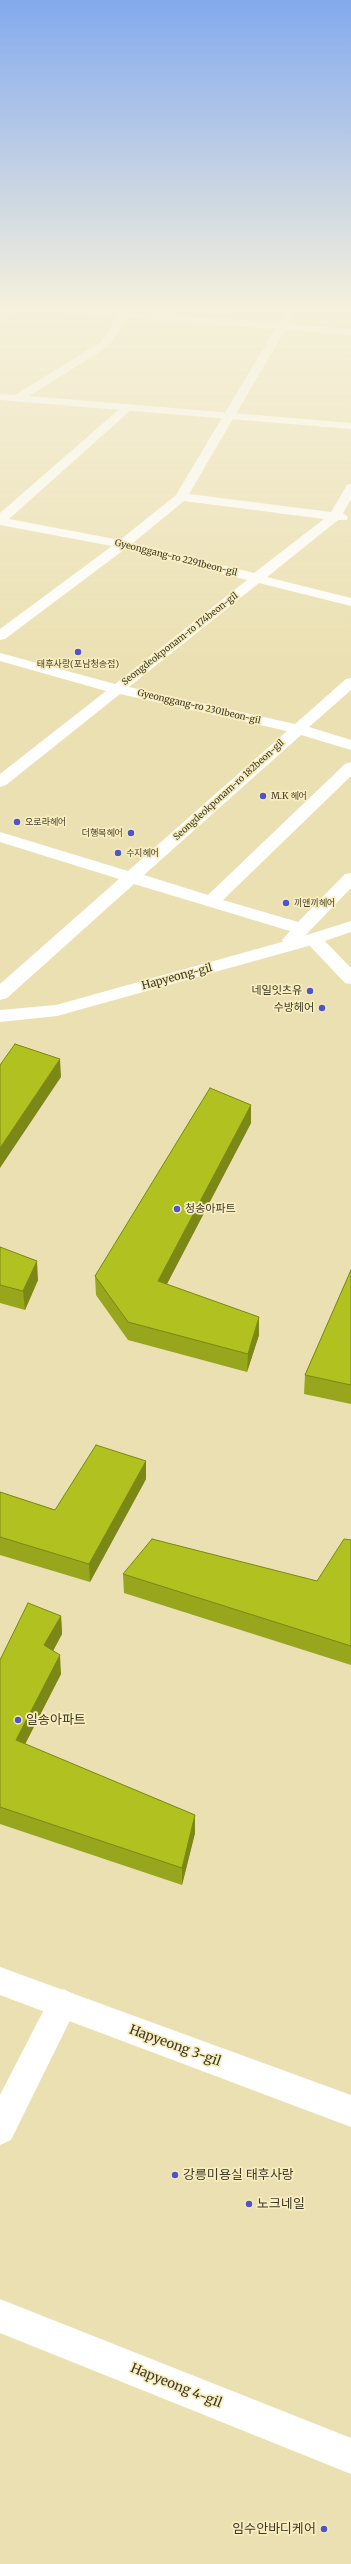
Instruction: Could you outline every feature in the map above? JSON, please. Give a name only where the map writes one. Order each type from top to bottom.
[{"type":"street","points":[[0,521],[103,430]]},
{"type":"street","points":[[0,636],[123,544],[181,497],[221,430]]},
{"type":"street","name":"Seongdeokponam-ro 174beon-gil","points":[[0,782],[335,516],[351,488]]},
{"type":"street","points":[[181,497],[351,518]]},
{"type":"street","name":"Gyeonggang-ro 2291beon-gil","points":[[0,521],[123,544],[351,602]]},
{"type":"street","name":"Gyeonggang-ro 2301beon-gil","points":[[0,657],[117,689],[298,729],[351,745]]},
{"type":"street","name":"Seongdeokponam-ro 182beon-gil","points":[[0,994],[351,682]]},
{"type":"street","points":[[211,902],[351,767]]},
{"type":"street","points":[[0,837],[211,902],[307,934],[351,979]]},
{"type":"street","points":[[307,934],[351,878]]},
{"type":"street","name":"Hapyeong-gil","points":[[0,1016],[57,1010],[284,947],[307,934],[351,926]]},
{"type":"street","name":"Hapyeong 3-gil","points":[[0,1981],[351,2111]]},
{"type":"street","points":[[0,2129],[63,2004]]},
{"type":"street","name":"Hapyeong 4-gil","points":[[0,2316],[351,2456]]},
{"type":"building","points":[[15,1044],[60,1059],[0,1148],[0,1065]]},
{"type":"building","name":"청송아파트","points":[[210,1088],[251,1105],[158,1281],[259,1317],[248,1354],[128,1322],[95,1276]]},
{"type":"building","points":[[0,1247],[37,1261],[23,1291],[0,1285]]},
{"type":"building","points":[[351,1270],[351,1385],[305,1375]]},
{"type":"building","points":[[96,1445],[146,1461],[89,1564],[0,1537],[0,1492],[55,1510]]},
{"type":"building","points":[[152,1539],[317,1581],[344,1539],[351,1540],[351,1646],[123,1574]]},
{"type":"building","name":"일송아파트","points":[[28,1603],[61,1616],[44,1645],[60,1655],[16,1740],[195,1815],[182,1868],[0,1807],[0,1660]]},
{"type":"place","name":"태후사랑(포남청송점)","points":[[78,652]]},
{"type":"place","name":"M.K 헤어","points":[[263,796]]},
{"type":"place","name":"오로라헤어","points":[[17,822]]},
{"type":"place","name":"더행복헤어","points":[[131,833]]},
{"type":"place","name":"수지헤어","points":[[118,853]]},
{"type":"place","name":"끼앤끼헤어","points":[[286,903]]},
{"type":"place","name":"네일잇츠유","points":[[310,991]]},
{"type":"place","name":"수방헤어","points":[[322,1008]]},
{"type":"place","name":"청송아파트","points":[[177,1209]]},
{"type":"place","name":"일송아파트","points":[[18,1720]]},
{"type":"place","name":"강릉미용실 태후사랑","points":[[175,2175]]},
{"type":"place","name":"노크네일","points":[[249,2204]]},
{"type":"place","name":"임수안바디케어","points":[[324,2529]]}]
